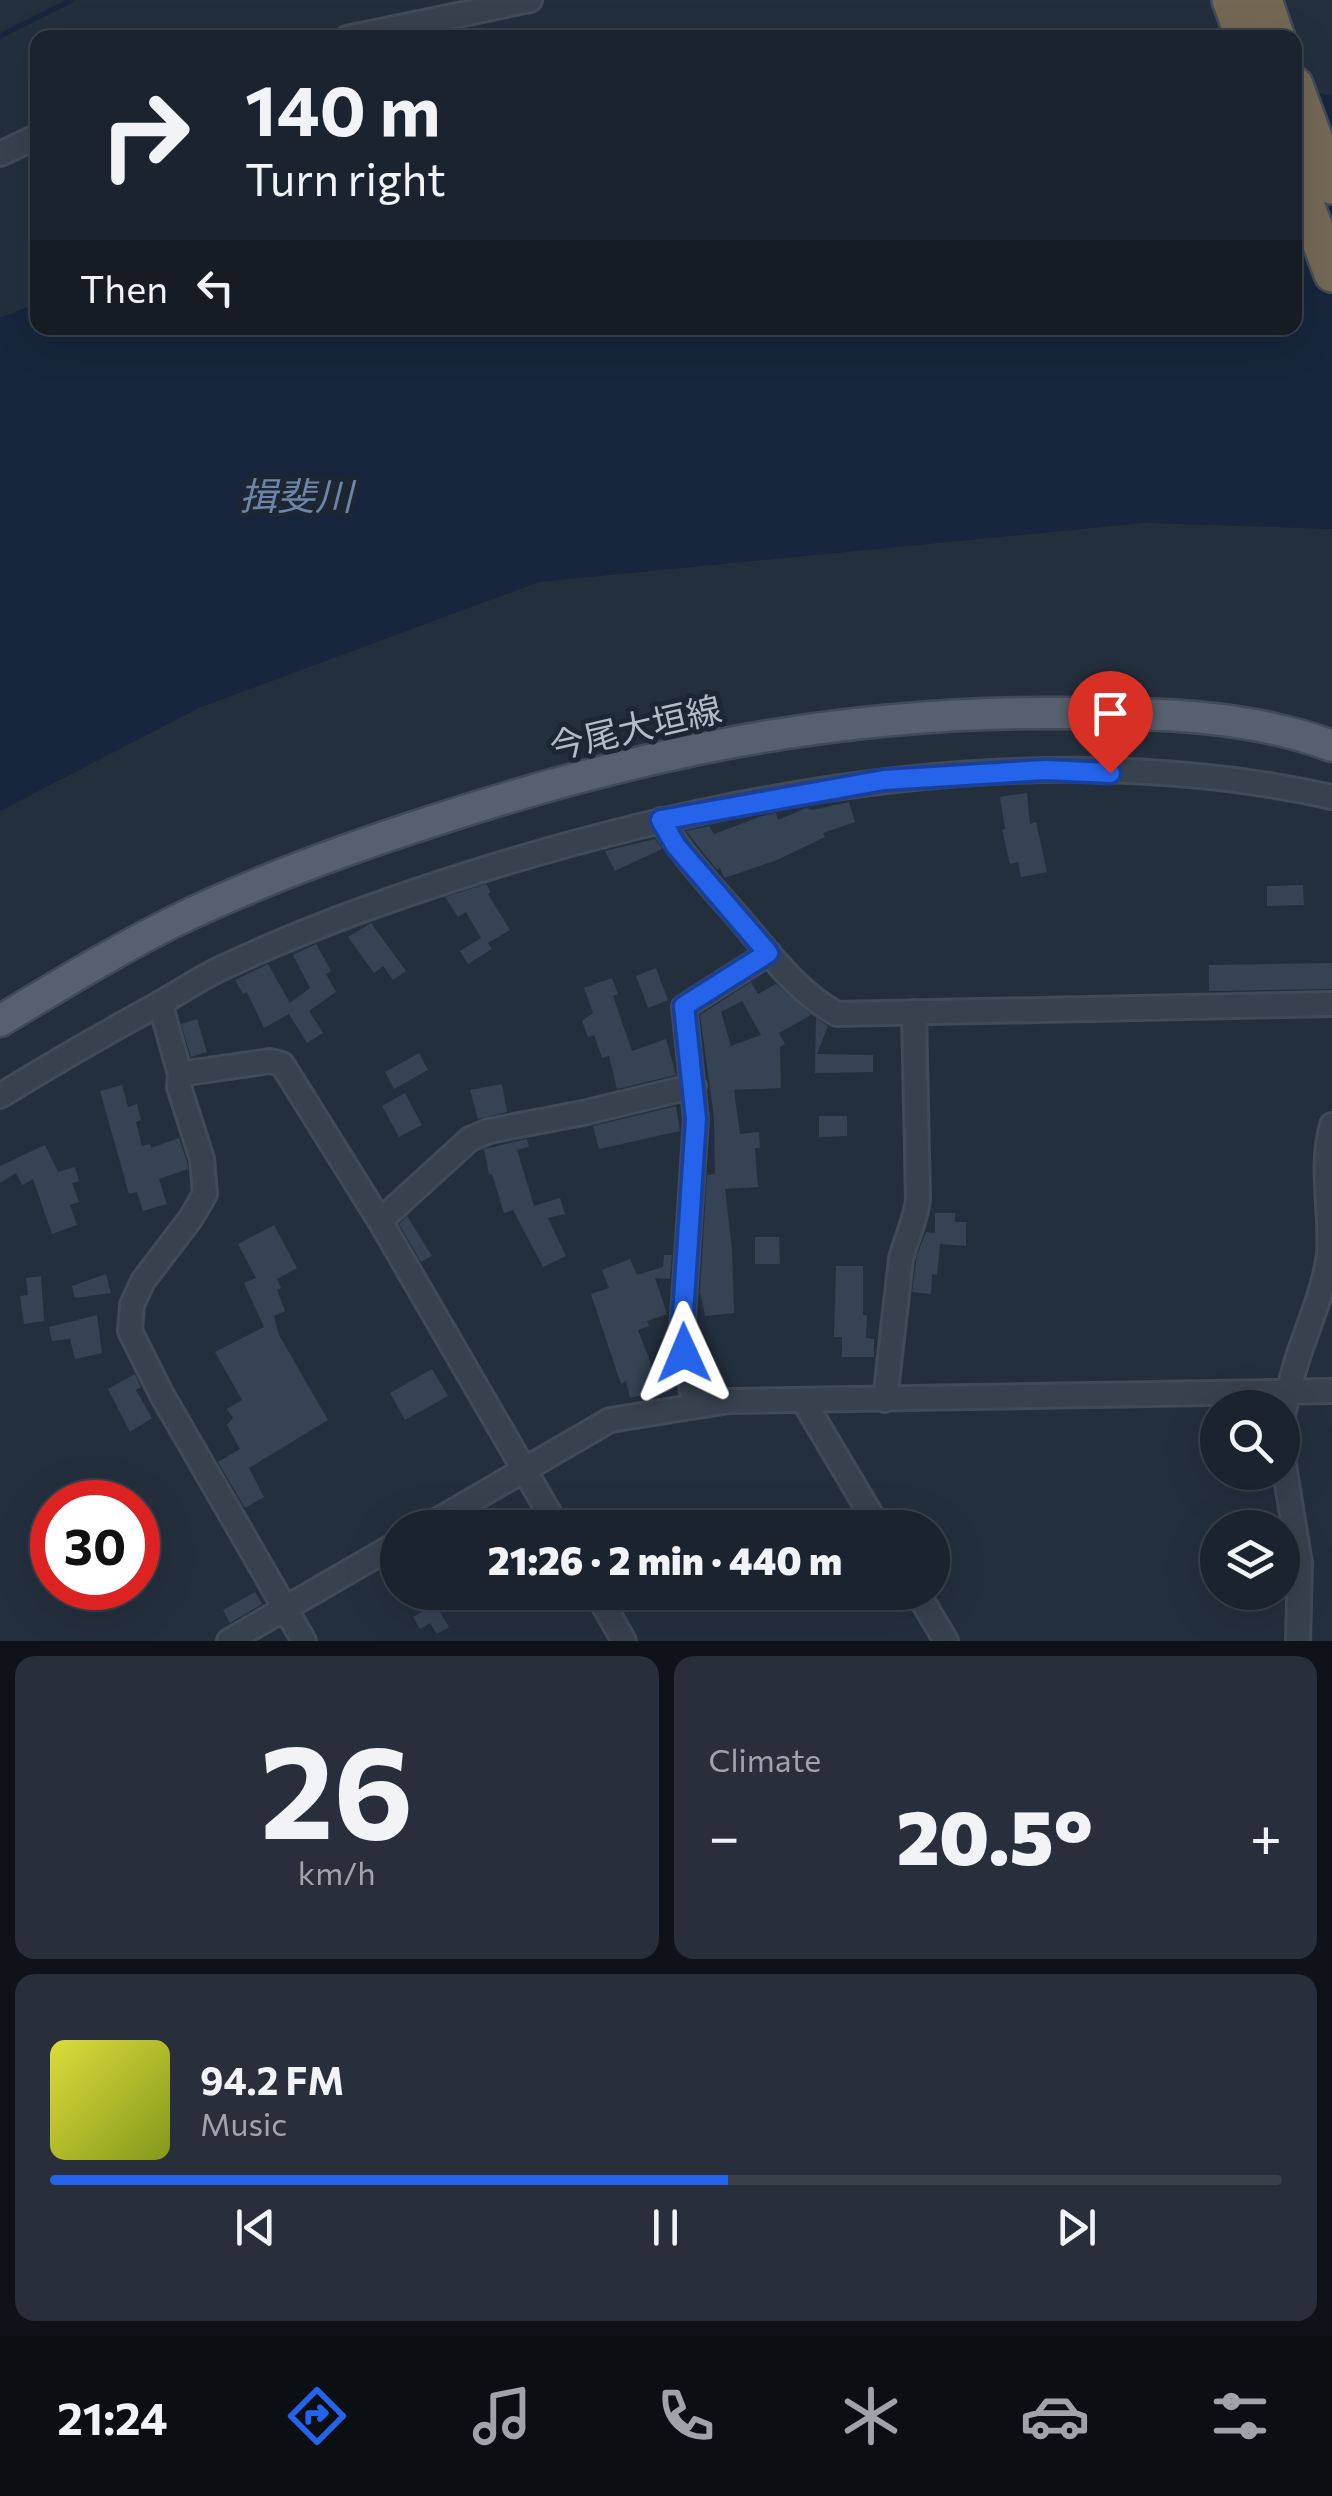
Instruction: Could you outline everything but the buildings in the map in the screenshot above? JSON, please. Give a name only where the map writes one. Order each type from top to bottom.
[{"type":"highway","points":[[1230,0],[1241,30]]},
{"type":"highway","points":[[1264,0],[1275,30]]},
{"type":"highway","points":[[1302,104],[1332,186]]},
{"type":"highway","points":[[1302,193],[1332,274]]},
{"type":"main road","name":"今尾大垣線","points":[[0,1021],[173,922],[340,851],[511,796],[698,747],[866,720],[980,712],[1197,717],[1286,731],[1332,746]]},
{"type":"street","points":[[386,30],[530,0]]},
{"type":"street","points":[[0,154],[30,140]]},
{"type":"street","points":[[0,1096],[220,968],[322,925],[439,883],[661,820],[884,780],[1046,770],[1270,784],[1332,797]]},
{"type":"street","points":[[661,820],[676,846],[768,953],[822,1006],[837,1014],[1332,1004]]},
{"type":"street","points":[[694,1404],[682,1330],[696,1119],[684,1006],[768,953]]},
{"type":"street","points":[[160,1003],[180,1074],[179,1087],[202,1159],[205,1194],[192,1218],[142,1281],[132,1305],[130,1331],[162,1395],[304,1641]]},
{"type":"street","points":[[886,1400],[901,1259],[916,1219],[918,1199],[914,1012]]},
{"type":"street","points":[[180,1074],[270,1061],[282,1064],[380,1221],[548,1510]]},
{"type":"street","points":[[380,1221],[444,1160],[479,1135],[694,1086]]},
{"type":"street","points":[[1290,1390],[1328,1259],[1332,1230],[1326,1153],[1332,1125]]},
{"type":"street","points":[[1300,1392],[1332,1391]]},
{"type":"street","points":[[455,1510],[610,1420],[694,1404],[1200,1392]]},
{"type":"street","points":[[804,1400],[868,1510]]},
{"type":"street","points":[[1288,1490],[1300,1563],[1298,1641]]},
{"type":"street","points":[[229,1641],[380,1554]]},
{"type":"street","points":[[606,1610],[624,1641]]},
{"type":"street","points":[[928,1610],[946,1641]]},
{"type":"water","name":"揖斐川","points":[[1302,90],[1332,96],[1332,529],[1144,523],[539,582],[199,708],[0,811],[0,318],[30,306],[30,335],[1302,335]]},
{"type":"waterway","points":[[0,36],[72,0]]},
{"type":"route","points":[[684,1353],[682,1330],[696,1119],[684,1006],[768,953],[676,846],[661,820],[884,780],[1046,770],[1110,773]]}]
